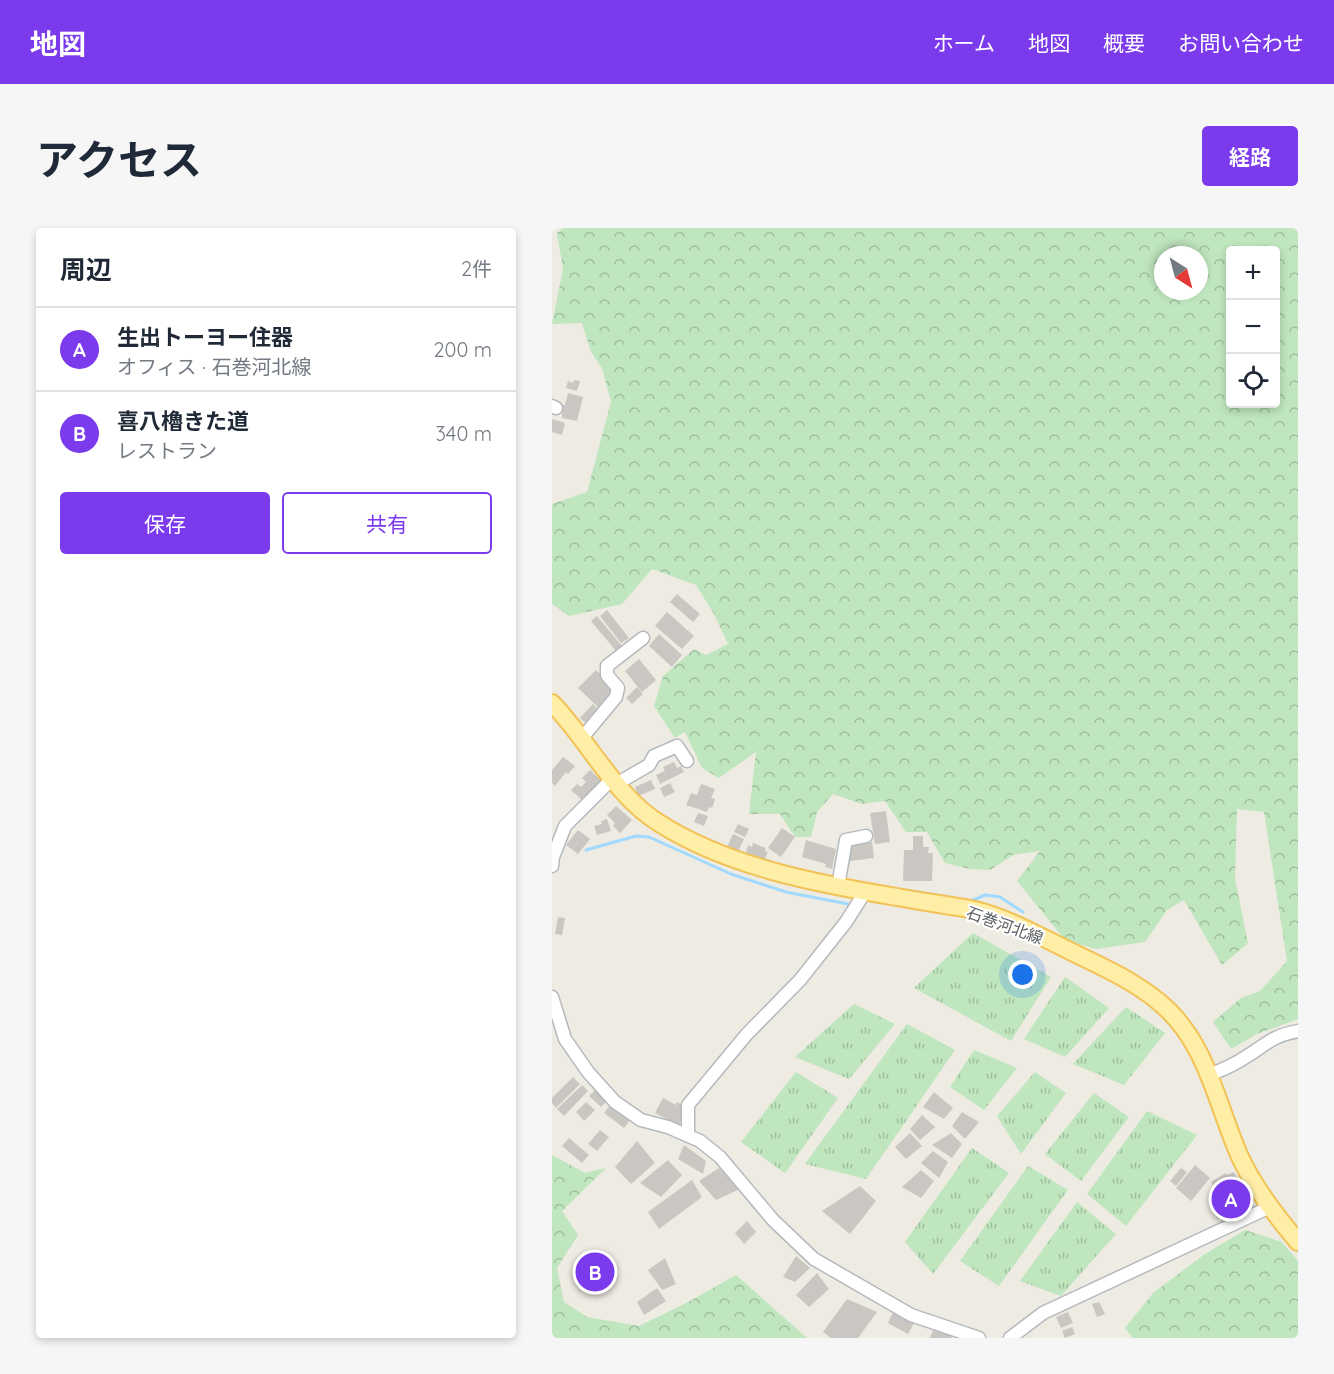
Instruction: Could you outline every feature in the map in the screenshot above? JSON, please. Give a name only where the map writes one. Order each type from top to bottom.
[{"type":"main road","name":"石巻河北線","points":[[552,703],[640,810],[680,836],[775,873],[865,892],[977,911],[1033,933],[1105,969],[1158,1001],[1175,1016],[1198,1050],[1210,1075],[1241,1159],[1270,1207],[1298,1242]]},
{"type":"street","points":[[582,738],[616,697],[618,688],[607,675],[607,666],[643,638]]},
{"type":"street","points":[[552,867],[553,857],[565,826],[615,781],[649,765],[654,756],[676,746],[687,761]]},
{"type":"street","points":[[837,886],[846,840],[866,836]]},
{"type":"street","points":[[688,1136],[688,1105],[747,1034],[800,980],[846,922],[865,892]]},
{"type":"street","points":[[552,998],[565,1039],[588,1072],[615,1102],[641,1120],[668,1127],[700,1141],[720,1157],[773,1220],[814,1259],[911,1315],[979,1338]]},
{"type":"street","points":[[1210,1075],[1244,1058],[1265,1042],[1281,1034],[1298,1030]]},
{"type":"street","points":[[1010,1338],[1043,1312],[1270,1207]]},
{"type":"green space","points":[[563,228],[1298,228],[1298,1019],[1257,1034],[1231,1049],[1213,1022],[1241,998],[1260,991],[1287,961],[1264,812],[1237,809],[1235,879],[1248,943],[1222,965],[1184,900],[1167,910],[1145,942],[1096,949],[1065,940],[1017,881],[1040,851],[1013,855],[990,870],[970,869],[945,863],[927,832],[906,832],[885,801],[862,804],[833,794],[817,812],[811,837],[795,837],[780,814],[749,814],[756,752],[719,778],[702,768],[685,732],[675,738],[654,706],[663,676],[694,649],[706,655],[728,644],[714,614],[696,585],[652,569],[622,604],[569,616],[552,604],[552,504],[587,492],[611,402],[602,368],[591,352],[582,323],[552,324],[563,269],[557,233]]},
{"type":"green space","points":[[973,933],[1051,977],[1011,1041],[914,988]]},
{"type":"green space","points":[[1065,977],[1109,1008],[1065,1057],[1024,1039]]},
{"type":"green space","points":[[854,1004],[895,1024],[849,1079],[795,1057]]},
{"type":"green space","points":[[1126,1007],[1165,1033],[1124,1085],[1073,1064]]},
{"type":"green space","points":[[907,1024],[955,1050],[866,1179],[805,1164]]},
{"type":"green space","points":[[974,1050],[1017,1068],[984,1110],[950,1087]]},
{"type":"green space","points":[[796,1072],[838,1098],[785,1173],[741,1142]]},
{"type":"green space","points":[[1035,1072],[1066,1093],[1021,1154],[997,1116]]},
{"type":"green space","points":[[1094,1093],[1129,1117],[1081,1181],[1045,1154]]},
{"type":"green space","points":[[1147,1111],[1197,1135],[1126,1226],[1087,1194]]},
{"type":"green space","points":[[972,1148],[1009,1173],[933,1274],[905,1242]]},
{"type":"green space","points":[[552,1155],[585,1173],[606,1168],[562,1211],[578,1235],[557,1268],[564,1302],[587,1317],[639,1326],[736,1275],[807,1338],[552,1338]]},
{"type":"green space","points":[[1028,1166],[1068,1190],[999,1286],[960,1261]]},
{"type":"green space","points":[[1077,1202],[1116,1234],[1061,1296],[1020,1281]]},
{"type":"green space","points":[[1245,1230],[1282,1242],[1298,1261],[1298,1338],[1133,1338],[1125,1328],[1153,1293],[1205,1254]]},
{"type":"building","points":[[574,380],[580,381],[577,391],[566,388],[568,381],[573,383]]},
{"type":"building","points":[[568,393],[583,397],[577,421],[562,418],[562,405],[565,405]]},
{"type":"building","points":[[552,419],[565,423],[562,435],[552,432]]},
{"type":"building","points":[[677,594],[700,614],[693,622],[670,602]]},
{"type":"building","points":[[607,610],[629,638],[621,643],[600,616]]},
{"type":"building","points":[[667,612],[694,636],[682,649],[655,626]]},
{"type":"building","points":[[597,616],[622,646],[616,651],[591,621]]},
{"type":"building","points":[[659,634],[682,655],[672,667],[649,646]]},
{"type":"building","points":[[639,659],[656,680],[642,692],[625,671]]},
{"type":"building","points":[[596,670],[612,686],[608,695],[612,699],[601,710],[578,688]]},
{"type":"building","points":[[637,687],[643,694],[632,704],[626,698]]},
{"type":"building","points":[[593,704],[600,712],[588,725],[580,718]]},
{"type":"building","points":[[563,757],[575,766],[568,774],[566,772],[555,786],[552,783],[552,770]]},
{"type":"building","points":[[674,762],[677,768],[681,766],[684,772],[660,784],[656,775],[665,771],[663,767]]},
{"type":"building","points":[[590,770],[602,781],[583,801],[571,790],[577,784],[581,787],[586,782],[582,778]]},
{"type":"building","points":[[651,780],[655,789],[638,796],[635,787]]},
{"type":"building","points":[[670,783],[675,792],[664,797],[660,788]]},
{"type":"building","points":[[701,784],[715,789],[711,798],[715,799],[712,808],[709,807],[707,812],[686,805],[691,793],[697,795]]},
{"type":"building","points":[[616,806],[632,820],[620,833],[613,826],[615,823],[607,815]]},
{"type":"building","points":[[886,811],[890,842],[875,844],[870,813]]},
{"type":"building","points":[[698,813],[708,816],[704,826],[694,822]]},
{"type":"building","points":[[607,819],[611,831],[597,835],[594,826],[602,824],[601,821]]},
{"type":"building","points":[[738,824],[749,829],[745,837],[734,832]]},
{"type":"building","points":[[782,828],[795,837],[781,857],[768,848]]},
{"type":"building","points":[[578,830],[590,839],[578,854],[566,845]]},
{"type":"building","points":[[733,834],[744,839],[738,852],[727,847]]},
{"type":"building","points":[[913,836],[923,836],[923,847],[929,847],[928,853],[933,853],[932,881],[903,881],[904,850],[913,850]]},
{"type":"building","points":[[806,840],[836,849],[832,869],[825,867],[826,864],[802,857]]},
{"type":"building","points":[[872,842],[874,858],[850,861],[848,849],[852,849],[851,845]]},
{"type":"building","points":[[753,843],[766,848],[765,851],[768,852],[765,858],[771,860],[770,864],[745,855],[748,845],[752,847]]},
{"type":"building","points":[[558,917],[565,918],[562,935],[555,934]]},
{"type":"building","points":[[573,1077],[580,1084],[556,1108],[552,1103],[552,1098]]},
{"type":"building","points":[[582,1085],[588,1091],[564,1116],[557,1109]]},
{"type":"building","points":[[595,1090],[607,1101],[601,1107],[589,1096]]},
{"type":"building","points":[[934,1092],[953,1108],[944,1119],[923,1107]]},
{"type":"building","points":[[663,1098],[686,1107],[686,1112],[679,1125],[655,1113]]},
{"type":"building","points":[[586,1102],[595,1110],[584,1121],[576,1112]]},
{"type":"building","points":[[610,1105],[630,1120],[624,1128],[604,1113]]},
{"type":"building","points":[[962,1112],[979,1122],[965,1139],[952,1126]]},
{"type":"building","points":[[922,1115],[935,1127],[920,1140],[910,1129]]},
{"type":"building","points":[[600,1130],[609,1137],[597,1151],[588,1144]]},
{"type":"building","points":[[910,1133],[922,1146],[906,1159],[895,1147]]},
{"type":"building","points":[[951,1133],[962,1144],[952,1158],[932,1145]]},
{"type":"building","points":[[569,1138],[589,1155],[582,1163],[562,1146]]},
{"type":"building","points":[[637,1141],[655,1163],[631,1184],[615,1167]]},
{"type":"building","points":[[684,1145],[706,1161],[703,1174],[678,1159]]},
{"type":"building","points":[[933,1151],[948,1162],[939,1178],[921,1163]]},
{"type":"building","points":[[668,1160],[682,1175],[661,1197],[640,1183]]},
{"type":"building","points":[[1195,1165],[1210,1178],[1191,1201],[1176,1188]]},
{"type":"building","points":[[719,1168],[740,1189],[716,1200],[699,1181]]},
{"type":"building","points":[[1181,1168],[1187,1172],[1176,1186],[1170,1181]]},
{"type":"building","points":[[921,1170],[934,1181],[921,1198],[902,1187]]},
{"type":"building","points":[[1234,1172],[1239,1182],[1218,1194],[1211,1182],[1226,1173],[1227,1175]]},
{"type":"building","points":[[692,1180],[702,1197],[659,1229],[648,1212]]},
{"type":"building","points":[[860,1186],[876,1201],[850,1234],[822,1211]]},
{"type":"building","points":[[1228,1198],[1235,1209],[1218,1219],[1211,1208]]},
{"type":"building","points":[[747,1221],[756,1232],[744,1244],[735,1233]]},
{"type":"building","points":[[796,1256],[810,1268],[795,1282],[783,1277]]},
{"type":"building","points":[[665,1258],[676,1284],[662,1290],[648,1270]]},
{"type":"building","points":[[817,1273],[829,1289],[809,1307],[796,1295]]},
{"type":"building","points":[[657,1288],[666,1301],[644,1315],[637,1302]]},
{"type":"building","points":[[847,1299],[877,1312],[858,1338],[831,1338],[823,1332]]},
{"type":"building","points":[[1099,1302],[1105,1314],[1097,1317],[1092,1304]]},
{"type":"building","points":[[893,1312],[914,1323],[908,1334],[888,1323]]},
{"type":"building","points":[[1068,1312],[1073,1323],[1061,1328],[1056,1317]]},
{"type":"building","points":[[934,1327],[953,1333],[951,1338],[930,1338]]},
{"type":"building","points":[[1072,1327],[1075,1334],[1065,1338],[1062,1331]]},
{"type":"waterway","points":[[586,850],[636,836],[649,837],[731,874],[786,892],[848,904]]},
{"type":"waterway","points":[[912,891],[953,898]]},
{"type":"waterway","points":[[971,901],[985,895],[1000,897],[1023,912]]},
{"type":"place","name":"生出トーヨー住器","points":[[1231,1199]]},
{"type":"place","name":"喜八櫓きた道","points":[[595,1272]]}]
